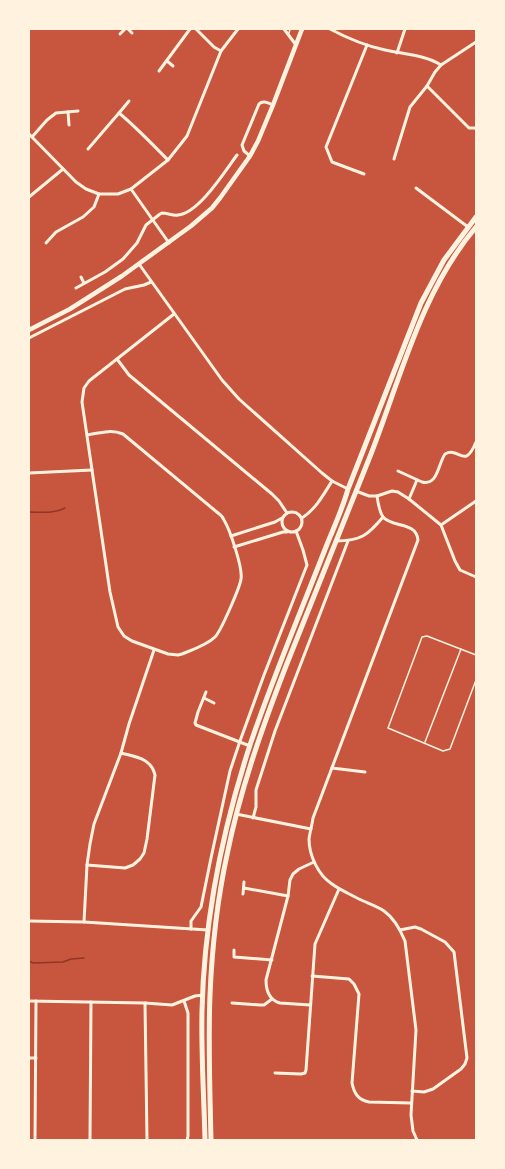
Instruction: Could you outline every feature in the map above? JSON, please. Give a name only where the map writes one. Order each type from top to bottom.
[{"type":"highway","points":[[205,1140],[202,995],[208,930],[221,854],[250,746],[267,698],[421,303],[444,260],[476,218]]},
{"type":"highway","points":[[211,1140],[209,1034],[214,931],[233,813],[266,719],[370,458],[400,374],[428,305],[447,268],[476,227]]},
{"type":"highway","points":[[348,489],[356,491]]},
{"type":"highway","points":[[208,930],[214,931]]},
{"type":"highway","points":[[202,995],[210,996]]},
{"type":"main road","points":[[29,330],[83,302],[169,243],[212,208],[226,192],[250,156],[264,127],[302,29]]},
{"type":"street","points":[[120,34],[126,29],[132,33]]},
{"type":"street","points":[[160,70],[190,29]]},
{"type":"street","points":[[196,29],[221,51]]},
{"type":"street","points":[[29,134],[76,182],[86,189],[99,194],[118,194],[131,190],[168,160],[190,132],[221,51],[238,29]]},
{"type":"street","points":[[284,29],[296,45]]},
{"type":"street","points":[[330,29],[367,46],[429,59],[442,65]]},
{"type":"street","points":[[397,53],[405,29]]},
{"type":"street","points":[[394,159],[410,107],[427,86],[435,72],[442,65],[476,42]]},
{"type":"street","points":[[364,174],[332,162],[326,147],[367,46]]},
{"type":"street","points":[[167,61],[173,66]]},
{"type":"street","points":[[427,86],[469,128],[476,128]]},
{"type":"street","points":[[88,149],[129,101]]},
{"type":"street","points":[[250,156],[242,146],[259,104],[261,102],[266,102],[273,105]]},
{"type":"street","points":[[32,137],[47,120],[56,113],[78,111]]},
{"type":"street","points":[[68,112],[69,125]]},
{"type":"street","points":[[119,113],[133,124],[140,133],[168,160]]},
{"type":"street","points":[[76,288],[105,272],[124,259],[137,243],[146,225],[152,219],[162,213],[178,215],[194,208],[199,204],[237,155]]},
{"type":"street","points":[[29,196],[63,169]]},
{"type":"street","points":[[416,188],[468,228]]},
{"type":"street","points":[[131,190],[169,243]]},
{"type":"street","points":[[46,243],[56,232],[83,217],[94,207],[99,194]]},
{"type":"street","points":[[139,264],[220,378],[239,399],[306,460],[332,481],[348,489]]},
{"type":"street","points":[[81,277],[84,283]]},
{"type":"street","points":[[29,338],[125,289],[151,282]]},
{"type":"street","points":[[87,435],[113,431],[127,437],[224,519],[231,536],[241,579],[219,630],[214,638],[206,644],[178,655],[168,654],[128,639],[118,627],[110,592],[82,402],[84,388],[89,381],[174,314]]},
{"type":"street","points":[[117,359],[129,375],[272,494],[287,513]]},
{"type":"street","points":[[398,472],[426,483],[431,481],[435,476],[445,454],[451,452],[467,456],[472,452],[476,442]]},
{"type":"street","points":[[29,473],[92,470]]},
{"type":"street","points":[[409,499],[417,480]]},
{"type":"street","points":[[302,518],[306,516],[319,500],[332,481]]},
{"type":"street","points":[[356,491],[370,496],[377,496],[392,491],[398,492],[409,499],[441,525],[457,566],[460,570],[476,577]]},
{"type":"street","points":[[377,496],[383,517],[386,520],[413,531],[418,540],[313,818],[309,844],[314,862],[330,884],[383,910],[392,918],[400,930],[404,941],[415,1017],[416,1030],[411,1115],[413,1131],[417,1140]]},
{"type":"street","points":[[441,525],[476,501]]},
{"type":"street","points":[[231,536],[275,522],[290,512],[296,512],[302,518],[302,525],[296,531],[282,532],[234,547]]},
{"type":"street","points":[[283,517],[282,526],[289,532]]},
{"type":"street","points":[[336,541],[354,540],[368,534],[383,517]]},
{"type":"street","points":[[190,929],[191,921],[201,907],[230,771],[264,675],[307,565],[304,550],[296,531]]},
{"type":"street","points":[[254,818],[256,807],[256,790],[275,731],[348,541]]},
{"type":"street","points":[[84,922],[87,865],[94,824],[121,753],[129,724],[154,650]]},
{"type":"street","points":[[206,692],[198,712],[195,723],[196,725],[250,746]]},
{"type":"street","points":[[204,698],[214,702]]},
{"type":"street","points":[[87,865],[125,868],[133,865],[144,853],[150,820],[155,775],[151,764],[121,753]]},
{"type":"street","points":[[332,768],[365,772]]},
{"type":"street","points":[[233,813],[311,829]]},
{"type":"street","points":[[310,1005],[280,1003],[272,999],[267,991],[266,980],[288,896],[290,880],[293,874],[299,869],[314,862]]},
{"type":"street","points":[[242,894],[244,882]]},
{"type":"street","points":[[244,888],[288,896]]},
{"type":"street","points":[[276,1073],[305,1073],[315,944],[339,889]]},
{"type":"street","points":[[29,921],[84,922],[208,930]]},
{"type":"street","points":[[400,930],[415,927],[421,929],[445,942],[454,952],[467,1058],[461,1069],[433,1089],[424,1092],[412,1091]]},
{"type":"street","points":[[234,950],[234,957],[272,960]]},
{"type":"street","points":[[312,976],[349,979],[354,984],[359,994],[352,1083],[357,1096],[369,1102],[411,1103]]},
{"type":"street","points":[[29,1001],[145,1003],[172,1005],[195,996],[202,995]]},
{"type":"street","points":[[232,1003],[264,1005],[272,999]]},
{"type":"street","points":[[35,1140],[36,1001]]},
{"type":"street","points":[[184,1001],[188,1013],[187,1140]]},
{"type":"street","points":[[90,1140],[92,1002]]},
{"type":"street","points":[[145,1003],[147,1140]]},
{"type":"street","points":[[29,1058],[36,1058]]},
{"type":"lane","points":[[288,35],[290,29]]},
{"type":"lane","points":[[476,655],[427,636],[422,637],[388,728],[443,751],[450,749],[476,680]]},
{"type":"lane","points":[[424,743],[461,649]]},
{"type":"waterway","points":[[29,512],[52,512],[65,508]]},
{"type":"waterway","points":[[29,961],[33,963],[63,962],[71,959],[84,958]]}]
